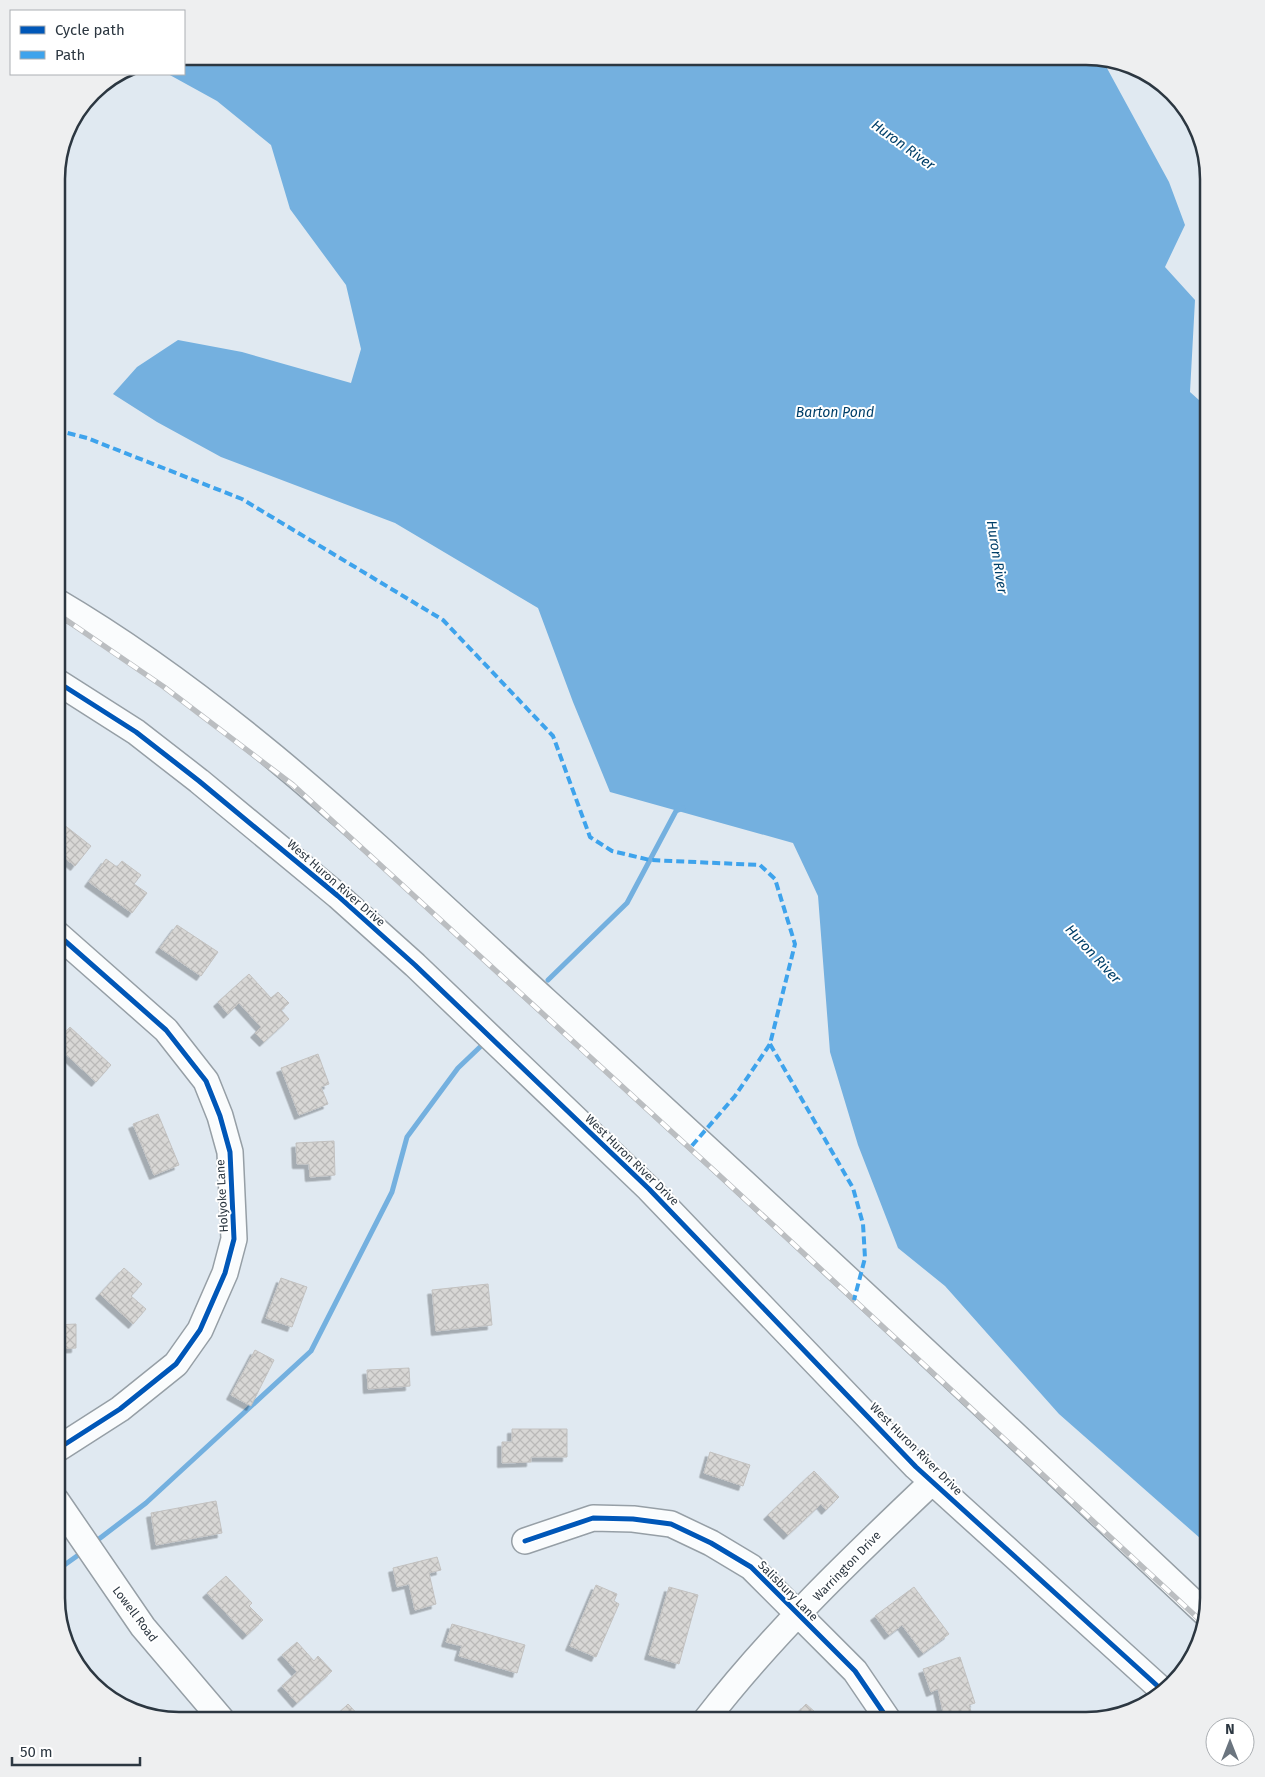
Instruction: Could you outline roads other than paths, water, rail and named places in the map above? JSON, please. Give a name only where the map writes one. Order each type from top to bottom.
[{"type":"street","points":[[65,606],[104,629],[247,734],[401,868],[858,1286],[1199,1608]]},
{"type":"street","name":"West Huron River Drive","points":[[65,688],[136,732],[199,781],[338,896],[415,965],[649,1188],[932,1482],[1158,1687]]},
{"type":"street","name":"Holyoke Lane","points":[[65,941],[166,1030],[206,1081],[220,1116],[230,1152],[234,1239],[225,1273],[200,1330],[176,1364],[120,1409],[65,1444]]},
{"type":"street","name":"Warrington Drive","points":[[712,1712],[743,1671],[932,1482]]},
{"type":"street","name":"Lowell Road","points":[[65,1514],[143,1627],[216,1712]]},
{"type":"street","name":"Salisbury Lane","points":[[525,1541],[593,1518],[633,1519],[671,1524],[711,1543],[751,1567],[854,1671],[883,1712]]},
{"type":"water","name":"Barton Pond","points":[[185,65],[1094,65],[1106,67],[1169,182],[1185,225],[1165,267],[1195,300],[1190,392],[1200,401],[1200,1538],[1059,1414],[945,1286],[898,1248],[858,1145],[830,1052],[818,896],[793,843],[610,792],[573,702],[538,608],[395,523],[221,457],[157,422],[113,394],[137,367],[178,340],[242,352],[351,383],[361,349],[346,285],[290,209],[271,145],[217,101],[170,75],[185,75]]},
{"type":"waterway","points":[[548,980],[627,903],[676,811],[683,808]]},
{"type":"waterway","points":[[95,1542],[146,1503],[311,1351],[392,1192],[407,1137],[458,1068],[480,1047]]},
{"type":"waterway","points":[[65,1565],[84,1551]]},
{"type":"railway","points":[[65,619],[164,687],[293,785],[720,1176],[1198,1618]]},
{"type":"water label","name":"Huron River","points":[[903,145]]},
{"type":"water label","name":"Huron River","points":[[997,557]]},
{"type":"water label","name":"Huron River","points":[[1093,954]]}]
